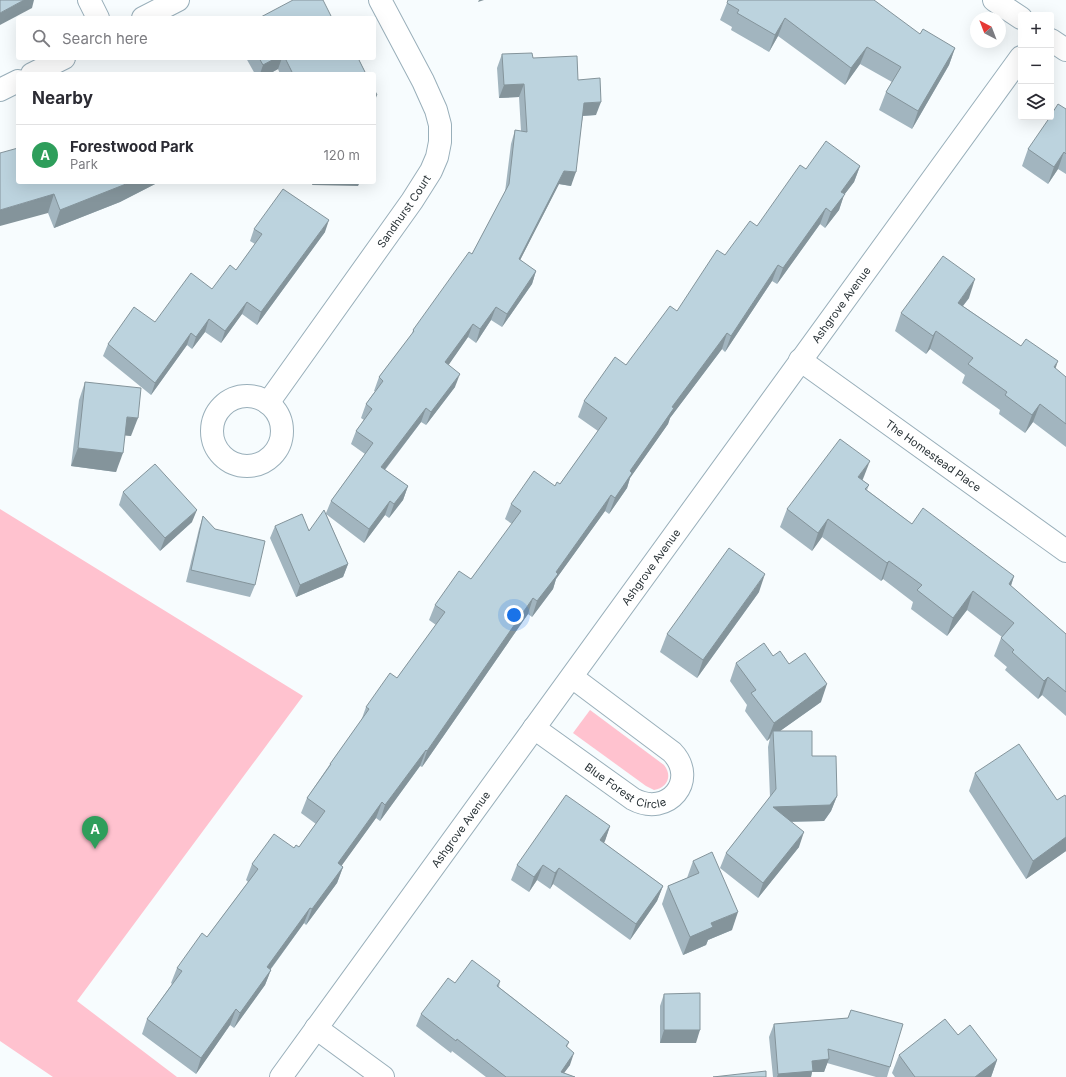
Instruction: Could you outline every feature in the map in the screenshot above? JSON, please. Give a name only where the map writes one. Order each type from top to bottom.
[{"type":"street","points":[[89,0],[97,16]]},
{"type":"street","points":[[147,16],[178,0]]},
{"type":"street","name":"Sandhurst Court","points":[[268,402],[412,201],[431,171],[437,157],[440,142],[440,125],[436,110],[423,81],[380,0]]},
{"type":"street","points":[[994,0],[1018,16]]},
{"type":"street","points":[[1054,42],[1066,50]]},
{"type":"street","points":[[36,72],[60,60]]},
{"type":"street","name":"Ashgrove Avenue","points":[[281,1077],[1018,61]]},
{"type":"street","points":[[0,90],[16,82]]},
{"type":"street","name":"The Homestead Place","points":[[800,360],[1066,552]]},
{"type":"street","name":"Blue Forest Circle","points":[[534,728],[642,804],[660,804],[670,799],[676,793],[681,784],[683,774],[682,765],[678,758],[572,677]]},
{"type":"street","points":[[316,1028],[383,1077]]},
{"type":"shaded area","points":[[0,509],[303,696],[77,1001],[177,1077],[53,1077],[0,1041]]},
{"type":"shaded area","points":[[590,710],[664,765],[667,769],[668,777],[667,781],[662,787],[654,790],[646,786],[573,733]]},
{"type":"building","points":[[0,0],[24,0],[0,13]]},
{"type":"building","points":[[293,0],[323,0],[331,16],[263,16]]},
{"type":"building","points":[[728,0],[874,0],[920,34],[923,29],[955,48],[918,111],[886,92],[901,67],[867,47],[851,68],[785,18],[775,35],[737,13],[739,10],[727,3]]},
{"type":"building","points":[[532,53],[533,58],[577,56],[578,80],[600,78],[601,102],[584,103],[576,172],[564,171],[519,259],[536,271],[507,314],[496,307],[480,329],[473,324],[445,362],[460,374],[431,412],[426,408],[381,467],[408,486],[394,504],[390,501],[369,529],[331,501],[373,443],[356,431],[372,409],[366,404],[383,381],[379,377],[414,331],[413,330],[469,252],[472,254],[509,184],[515,130],[527,132],[524,84],[504,85],[502,54]]},
{"type":"building","points":[[260,60],[272,60],[263,65]]},
{"type":"building","points":[[286,60],[359,60],[365,72],[292,72]]},
{"type":"building","points":[[1058,104],[1066,109],[1066,154],[1064,152],[1054,167],[1028,149],[1048,120],[1054,120],[1054,110]]},
{"type":"building","points":[[826,141],[860,166],[841,192],[845,194],[831,212],[826,208],[783,268],[778,265],[731,336],[727,333],[672,407],[674,408],[630,471],[632,473],[615,498],[611,495],[556,572],[558,574],[537,601],[533,598],[427,751],[426,750],[385,805],[382,802],[338,863],[343,867],[312,909],[310,908],[267,967],[271,970],[240,1013],[236,1009],[201,1058],[147,1019],[182,971],[177,968],[202,933],[207,937],[258,869],[252,864],[274,834],[294,848],[296,845],[299,847],[325,811],[307,798],[369,709],[366,707],[390,673],[397,678],[445,612],[435,605],[459,571],[471,579],[521,511],[511,504],[534,471],[555,486],[557,482],[560,484],[607,418],[584,401],[615,357],[626,365],[670,306],[677,311],[717,250],[725,255],[750,221],[757,226],[800,165],[806,169]]},
{"type":"building","points":[[16,149],[16,184],[126,184],[60,210],[54,194],[0,210],[0,153]]},
{"type":"building","points":[[283,189],[329,220],[261,312],[247,302],[225,331],[209,319],[196,337],[191,333],[155,383],[108,344],[134,307],[155,322],[191,273],[212,289],[230,265],[236,270],[262,234],[254,229]]},
{"type":"building","points":[[943,256],[975,279],[958,303],[1021,346],[1026,339],[1058,361],[1054,367],[1066,377],[1066,424],[1040,404],[1032,415],[1005,395],[1007,392],[968,364],[973,358],[936,331],[933,336],[901,313]]},
{"type":"building","points":[[85,382],[141,388],[138,418],[127,417],[123,453],[78,448]]},
{"type":"building","points":[[840,439],[870,461],[858,477],[869,485],[865,489],[912,524],[923,508],[1014,576],[1009,584],[1066,634],[1066,692],[1048,677],[1044,681],[1012,652],[1014,650],[1001,638],[1014,623],[973,591],[953,618],[917,590],[922,585],[889,561],[887,563],[828,519],[818,533],[787,509]]},
{"type":"building","points":[[155,464],[197,510],[165,538],[123,492]]},
{"type":"building","points":[[324,510],[348,564],[300,585],[275,526],[302,514],[309,531]]},
{"type":"building","points":[[203,516],[215,529],[265,541],[255,585],[191,570]]},
{"type":"building","points":[[729,548],[765,574],[703,660],[667,634]]},
{"type":"building","points":[[764,643],[773,656],[780,651],[789,664],[805,653],[827,684],[774,723],[751,693],[756,690],[736,663]]},
{"type":"building","points":[[773,731],[812,731],[812,756],[836,756],[837,796],[830,805],[773,807],[804,832],[763,883],[726,853],[776,789]]},
{"type":"building","points":[[1019,744],[1057,800],[1065,795],[1066,797],[1066,837],[1033,861],[975,773]]},
{"type":"building","points":[[566,795],[610,826],[600,840],[663,886],[636,924],[559,868],[555,873],[543,865],[534,877],[517,865]]},
{"type":"building","points":[[712,852],[738,912],[711,923],[713,927],[690,937],[668,886],[699,873],[693,861]]},
{"type":"building","points":[[472,960],[500,981],[497,986],[569,1042],[566,1046],[574,1053],[561,1072],[575,1077],[506,1077],[457,1039],[456,1041],[421,1014],[448,978],[455,983]]},
{"type":"building","points":[[700,993],[700,1030],[664,1030],[664,994]]},
{"type":"building","points":[[851,1010],[903,1024],[890,1067],[828,1049],[829,1059],[812,1061],[813,1071],[778,1074],[774,1024],[848,1018]]},
{"type":"building","points":[[945,1019],[958,1035],[970,1025],[997,1060],[975,1077],[915,1077],[899,1055]]},
{"type":"building","points":[[766,1071],[766,1077],[713,1077]]},
{"type":"place","name":"Forestwood Park","points":[[95,849]]}]
